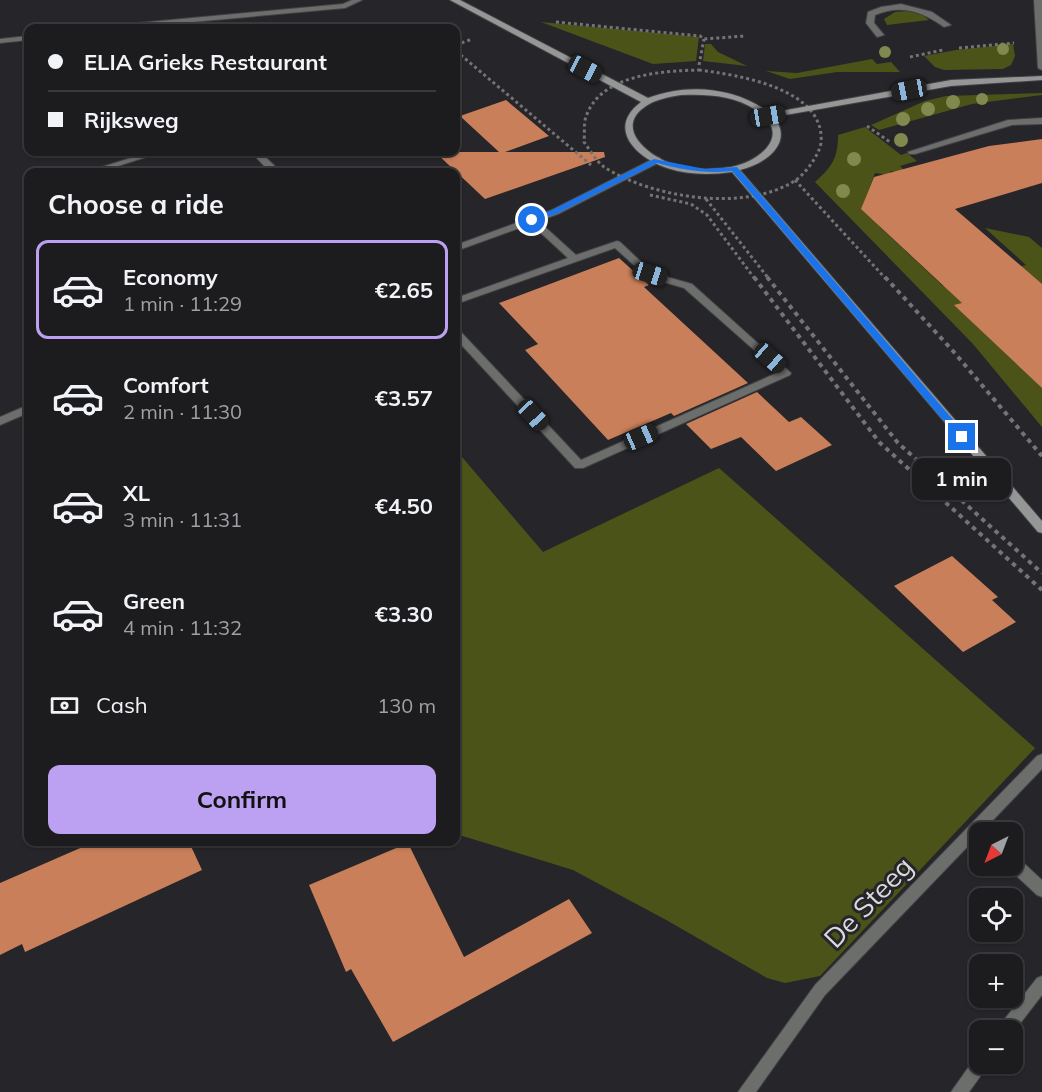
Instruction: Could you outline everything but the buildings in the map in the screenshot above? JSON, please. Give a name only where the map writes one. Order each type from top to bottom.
[{"type":"street","points":[[169,24],[345,6],[358,0]]},
{"type":"street","points":[[454,0],[648,102]]},
{"type":"street","points":[[1038,0],[1042,68]]},
{"type":"street","points":[[880,35],[870,23],[871,14],[894,5],[931,13],[947,25]]},
{"type":"street","points":[[0,41],[24,38]]},
{"type":"street","points":[[768,116],[951,83],[1042,78]]},
{"type":"street","points":[[681,92],[716,93],[735,97],[754,105],[768,116],[774,124],[777,136],[775,145],[761,159],[734,169],[688,170],[657,160],[641,151],[631,138],[629,128],[635,111],[648,102],[681,92]]},
{"type":"street","points":[[912,152],[1011,122],[1042,120]]},
{"type":"street","points":[[104,168],[145,156]]},
{"type":"street","points":[[259,156],[272,168]]},
{"type":"street","points":[[460,247],[555,212],[657,160]]},
{"type":"street","points":[[734,169],[1042,529]]},
{"type":"street","points":[[532,220],[573,258]]},
{"type":"street","points":[[460,300],[616,244],[650,274],[687,286],[786,373],[579,465],[460,337]]},
{"type":"street","points":[[0,421],[24,411]]},
{"type":"street","name":"De Steeg","points":[[986,822],[1042,760]]},
{"type":"street","name":"De Steeg","points":[[746,1092],[820,990],[969,840]]},
{"type":"street","points":[[1023,872],[1042,890]]},
{"type":"street","points":[[1014,1020],[1042,983]]},
{"type":"street","points":[[959,1092],[973,1074]]},
{"type":"path","points":[[551,21],[688,34],[704,39],[745,36]]},
{"type":"path","points":[[699,70],[704,39]]},
{"type":"path","points":[[910,57],[954,48],[1013,43],[1040,46]]},
{"type":"path","points":[[460,54],[614,182],[640,192],[691,204],[707,215],[879,442],[1042,590]]},
{"type":"path","points":[[864,124],[901,151],[908,149],[912,152]]},
{"type":"path","points":[[819,127],[822,145],[814,162],[795,180],[953,351],[1042,456]]},
{"type":"path","points":[[705,199],[898,443],[1042,573]]},
{"type":"green space","points":[[908,11],[923,15],[929,20],[887,25],[884,19],[895,12]]},
{"type":"green space","points":[[541,22],[699,37],[696,61],[653,64]]},
{"type":"green space","points":[[705,44],[711,44],[718,52],[747,66],[703,61]]},
{"type":"green space","points":[[1013,44],[1015,56],[1011,65],[1003,69],[944,70],[935,67],[924,56],[956,50]]},
{"type":"green space","points":[[872,59],[877,64],[891,62],[900,72],[837,72],[790,79],[766,71],[797,73]]},
{"type":"green space","points":[[1042,93],[1042,95],[972,104],[879,130],[871,125],[925,101],[946,96]]},
{"type":"green space","points":[[865,127],[901,155],[907,153],[917,161],[900,166],[908,174],[891,171],[888,175],[875,173],[863,205],[881,228],[943,286],[1026,265],[985,228],[1029,237],[1042,248],[1042,427],[973,344],[815,182],[833,162],[838,135]]},
{"type":"green space","points":[[460,455],[543,552],[719,468],[1035,748],[820,976],[785,983],[767,978],[573,870],[460,835]]},
{"type":"route","points":[[532,220],[555,212],[657,160],[688,170],[734,169],[962,437]]}]
